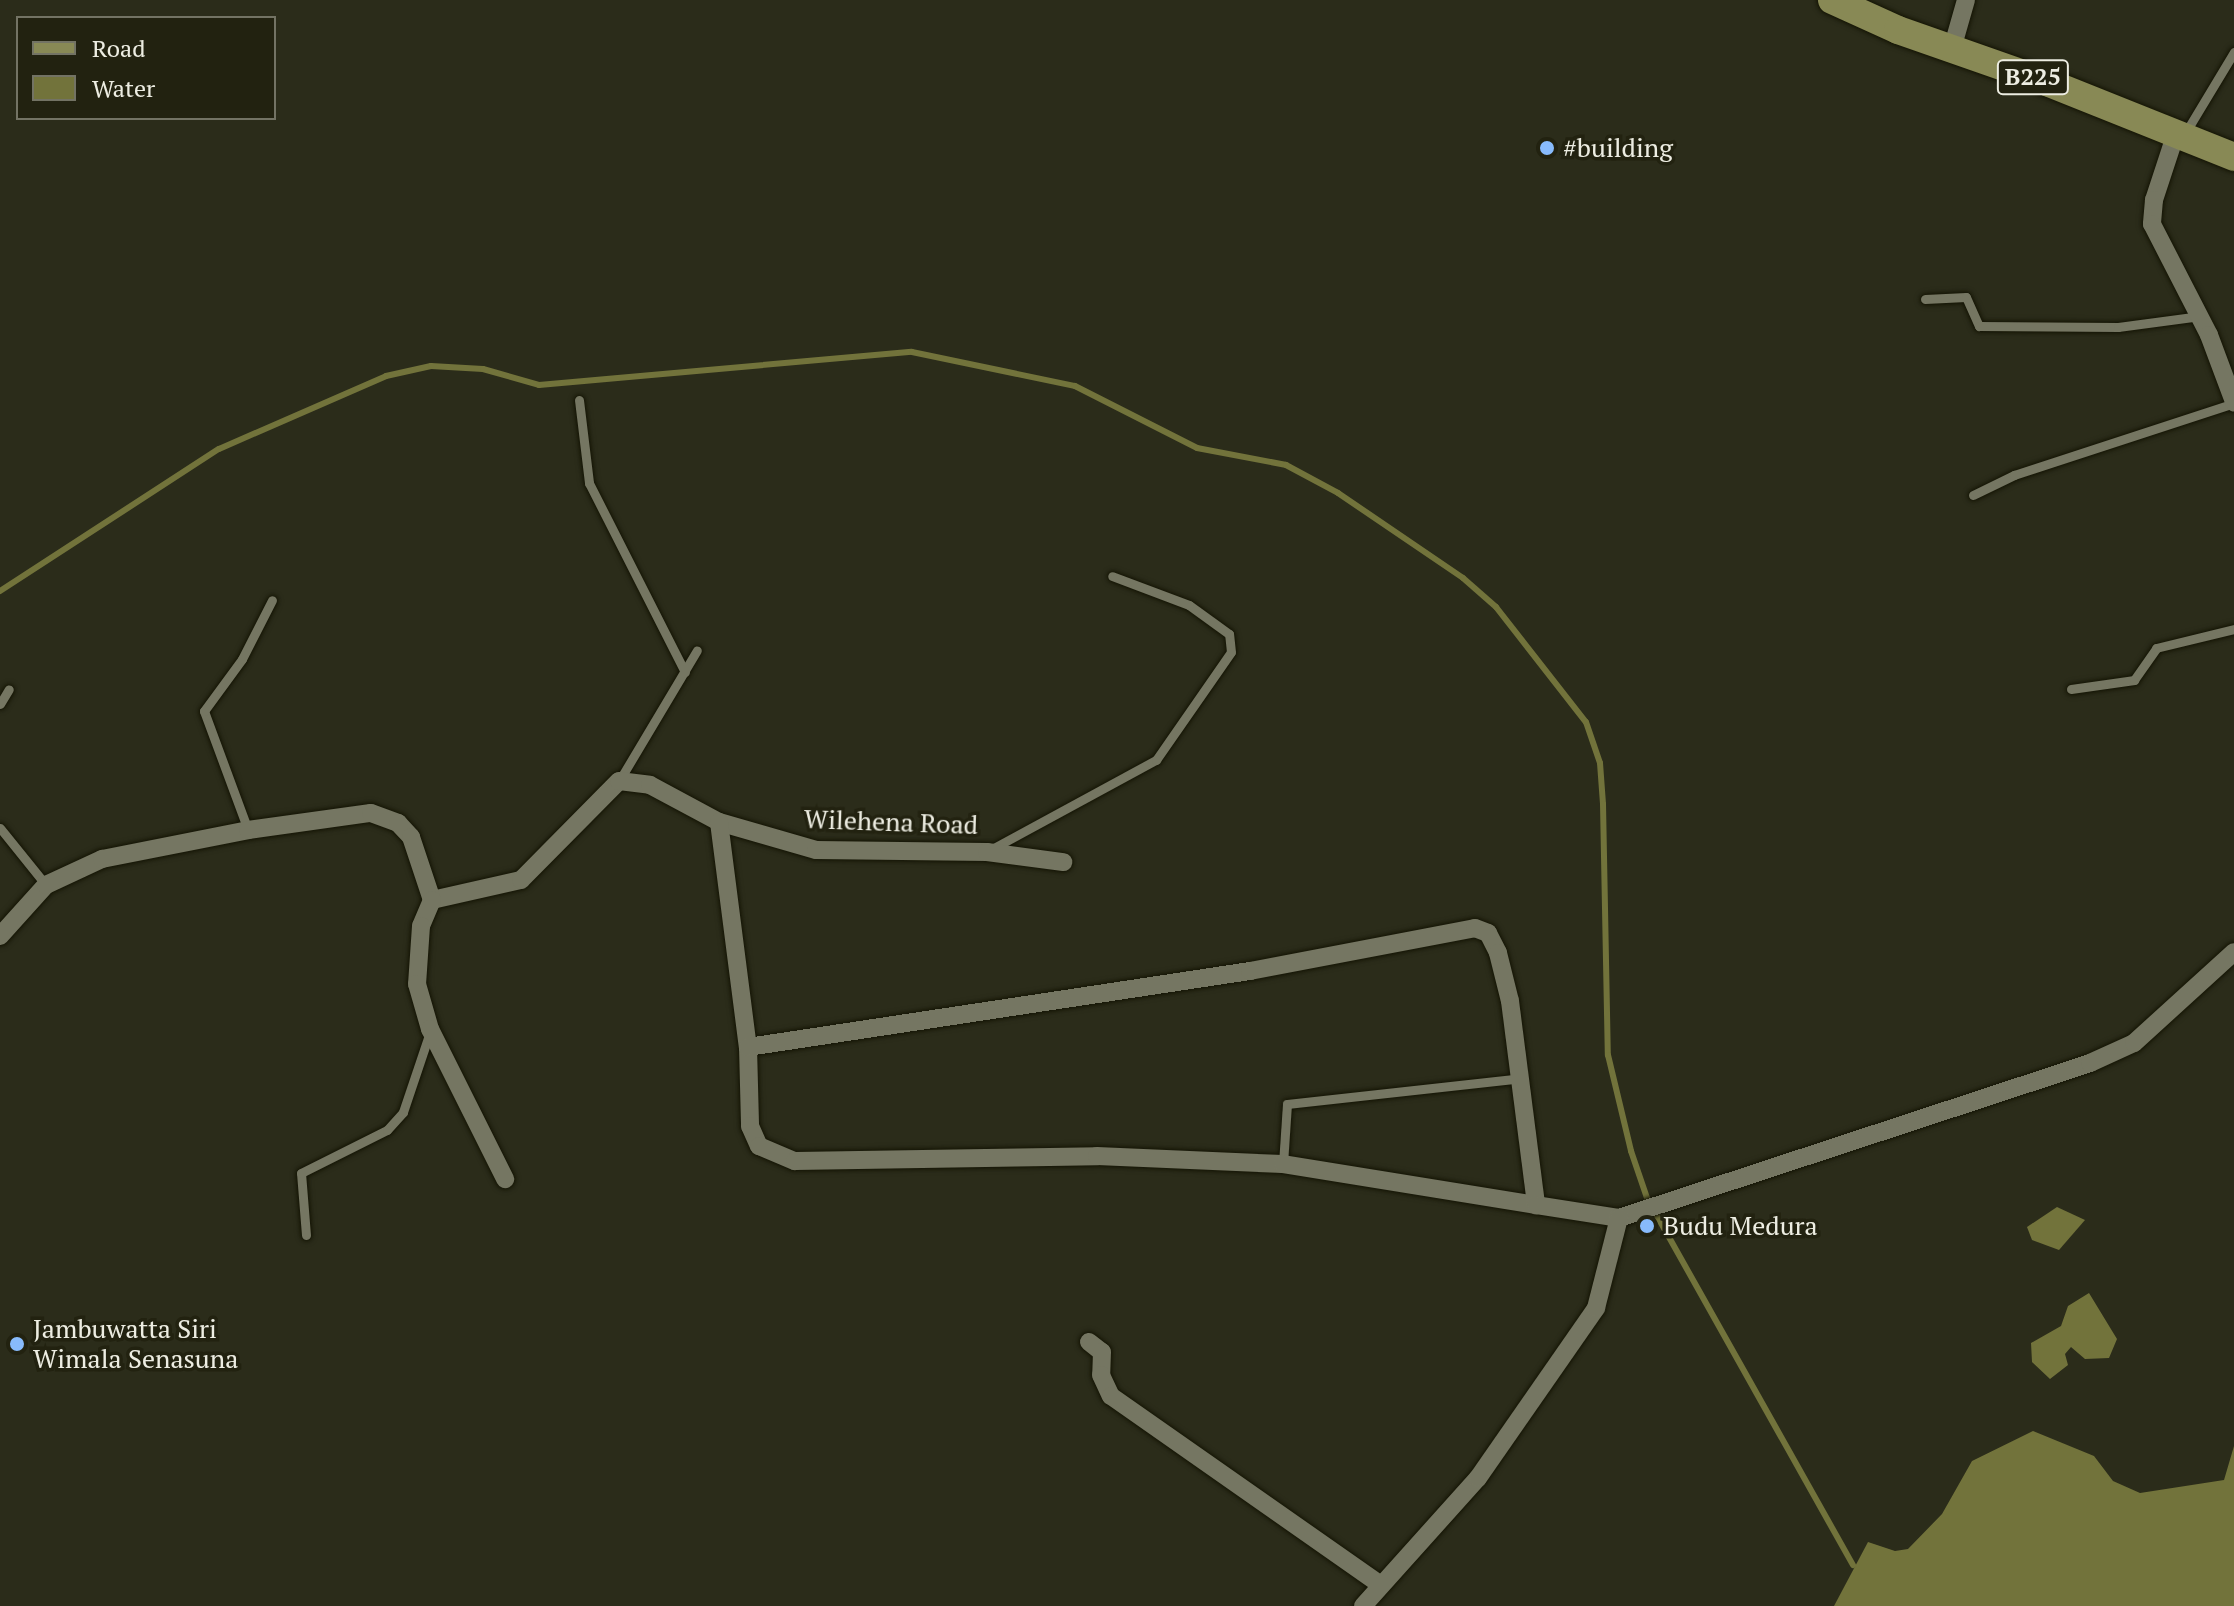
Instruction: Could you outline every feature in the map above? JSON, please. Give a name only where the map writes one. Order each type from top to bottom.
[{"type":"main road","name":"B225","points":[[1832,0],[1863,6],[1952,49],[2234,157]]},
{"type":"street","points":[[1952,49],[1966,0]]},
{"type":"street","points":[[2179,135],[2154,200],[2152,224],[2200,316],[2234,403]]},
{"type":"street","points":[[432,900],[521,880],[619,781]]},
{"type":"street","name":"Wilehena Road","points":[[619,781],[650,785],[719,822],[816,850],[987,852],[1063,862]]},
{"type":"street","points":[[0,936],[46,885],[102,859],[248,830],[371,813],[398,823],[411,837],[432,900],[421,926],[417,984],[430,1029],[505,1179]]},
{"type":"street","points":[[719,822],[748,1047],[750,1126],[759,1146],[795,1161],[1097,1156],[1283,1164],[1619,1218],[2090,1063],[2134,1043],[2234,952]]},
{"type":"street","points":[[748,1047],[1250,971],[1475,928],[1488,933],[1498,953],[1521,1078],[1536,1205]]},
{"type":"street","points":[[1364,1606],[1379,1584],[1478,1478],[1596,1308],[1619,1218]]},
{"type":"street","points":[[1089,1342],[1102,1352],[1101,1375],[1111,1396],[1379,1584]]},
{"type":"lane","points":[[2179,135],[2234,52]]},
{"type":"lane","points":[[1925,299],[1966,297],[1979,326],[2118,327],[2200,316]]},
{"type":"lane","points":[[579,400],[589,483],[685,672]]},
{"type":"lane","points":[[1973,495],[2014,475],[2234,403]]},
{"type":"lane","points":[[987,852],[1156,760],[1231,652],[1229,634],[1189,605],[1112,576]]},
{"type":"lane","points":[[248,830],[204,711],[242,659],[272,600]]},
{"type":"lane","points":[[2071,689],[2134,680],[2156,648],[2234,629]]},
{"type":"lane","points":[[619,781],[697,650]]},
{"type":"lane","points":[[0,704],[9,689]]},
{"type":"lane","points":[[0,828],[46,885]]},
{"type":"lane","points":[[306,1235],[301,1173],[387,1130],[403,1112],[424,1060],[430,1029]]},
{"type":"lane","points":[[1283,1164],[1287,1104],[1521,1078]]},
{"type":"water","points":[[2057,1207],[2085,1220],[2059,1250],[2032,1240],[2027,1227]]},
{"type":"water","points":[[2089,1293],[2117,1339],[2109,1358],[2085,1359],[2071,1347],[2065,1354],[2068,1365],[2050,1379],[2032,1362],[2031,1343],[2061,1326],[2068,1306]]},
{"type":"water","points":[[2033,1431],[2094,1456],[2113,1481],[2140,1493],[2224,1480],[2234,1446],[2234,1606],[1834,1606],[1868,1542],[1895,1551],[1908,1549],[1942,1514],[1972,1461]]},
{"type":"waterway","points":[[0,591],[219,449],[386,376],[431,366],[483,369],[539,385],[912,352],[1075,386],[1197,448],[1286,465],[1338,493],[1463,578],[1496,607],[1586,722],[1600,763],[1603,804],[1608,1055],[1631,1151],[1647,1198],[1853,1565]]},
{"type":"place","name":"#building","points":[[1547,148]]},
{"type":"place","name":"Budu Medura","points":[[1647,1226]]},
{"type":"place","name":"Jambuwatta Siri Wimala Senasuna","points":[[17,1344]]}]
